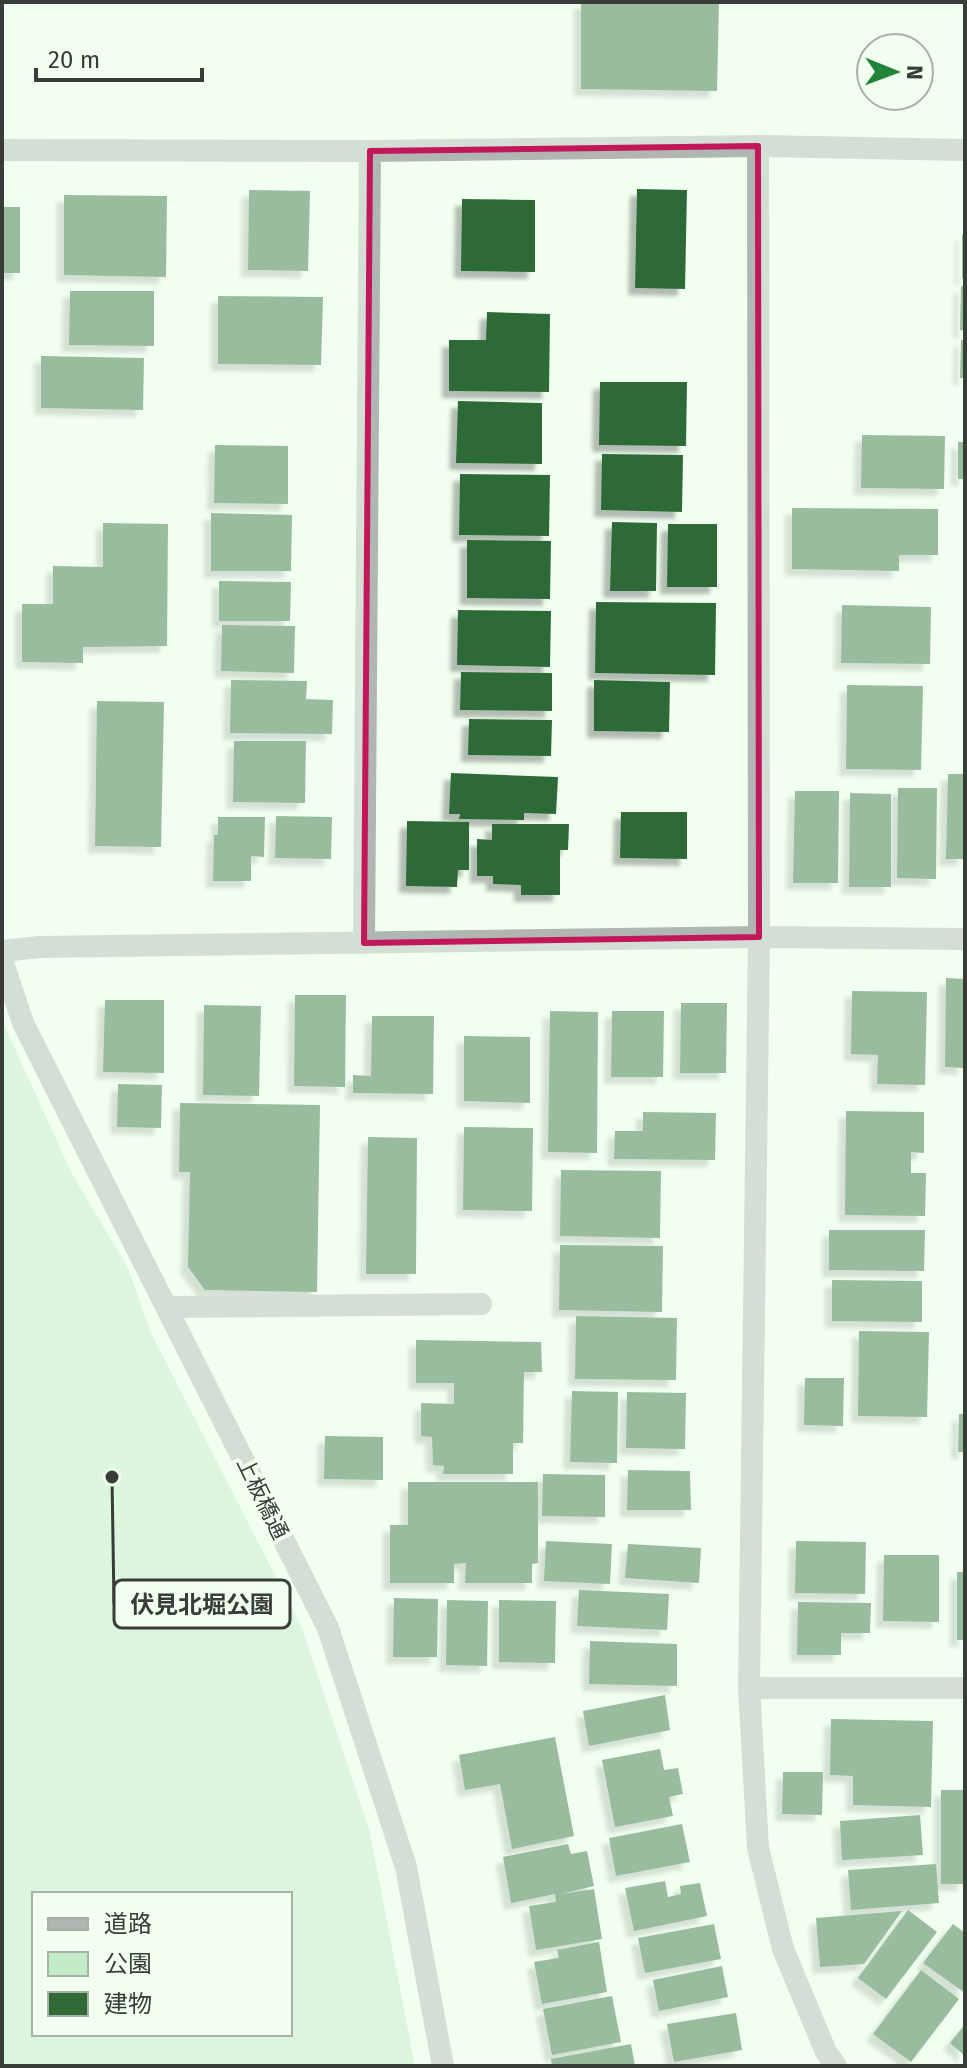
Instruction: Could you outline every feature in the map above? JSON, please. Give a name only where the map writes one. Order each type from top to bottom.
[{"type":"street","points":[[2,150],[370,151],[758,146],[965,150]]},
{"type":"street","points":[[758,146],[759,937],[749,1688],[758,1848],[783,1949],[826,2052],[836,2066]]},
{"type":"street","points":[[364,943],[370,151]]},
{"type":"street","points":[[2,951],[40,947],[759,937],[965,939]]},
{"type":"street","name":"上板橋通","points":[[2,960],[23,1023],[328,1628],[406,1867],[443,2066]]},
{"type":"street","points":[[168,1307],[481,1304]]},
{"type":"street","points":[[749,1688],[965,1688]]},
{"type":"highlighted area","points":[[758,146],[759,937],[364,943],[370,151]]},
{"type":"green space","points":[[2,1020],[72,1174],[127,1266],[151,1333],[302,1628],[370,1833],[415,2066],[2,2066]]},
{"type":"building","points":[[581,2],[719,2],[717,91],[581,89]]},
{"type":"building","points":[[637,189],[687,190],[685,289],[635,288]]},
{"type":"building","points":[[249,190],[310,191],[308,271],[248,270]]},
{"type":"building","points":[[64,195],[167,196],[166,277],[64,275]]},
{"type":"building","points":[[462,199],[535,200],[535,272],[461,271]]},
{"type":"building","points":[[2,207],[20,207],[20,273],[2,273]]},
{"type":"building","points":[[962,235],[965,235],[965,278],[962,278]]},
{"type":"building","points":[[961,286],[965,286],[965,331],[960,330]]},
{"type":"building","points":[[70,291],[154,291],[154,346],[69,345]]},
{"type":"building","points":[[218,296],[323,297],[321,365],[218,364]]},
{"type":"building","points":[[487,312],[550,314],[549,392],[449,391],[449,340],[486,340]]},
{"type":"building","points":[[961,340],[965,340],[965,378],[960,378]]},
{"type":"building","points":[[41,356],[144,358],[143,410],[41,408]]},
{"type":"building","points":[[600,382],[687,382],[686,446],[599,445]]},
{"type":"building","points":[[458,401],[542,403],[542,464],[456,463]]},
{"type":"building","points":[[862,435],[945,436],[944,489],[861,488]]},
{"type":"building","points":[[958,442],[965,442],[965,479],[958,479]]},
{"type":"building","points":[[215,445],[288,446],[288,504],[214,503]]},
{"type":"building","points":[[602,454],[683,455],[682,512],[601,510]]},
{"type":"building","points":[[460,474],[550,475],[549,536],[459,535]]},
{"type":"building","points":[[792,508],[938,509],[938,555],[899,555],[899,571],[792,569]]},
{"type":"building","points":[[211,513],[292,515],[291,571],[211,571]]},
{"type":"building","points":[[612,522],[657,523],[656,591],[610,591]]},
{"type":"building","points":[[103,523],[168,524],[167,646],[83,647],[83,663],[22,662],[22,604],[53,604],[53,566],[103,567]]},
{"type":"building","points":[[668,524],[717,524],[717,587],[667,587]]},
{"type":"building","points":[[467,540],[551,541],[550,599],[467,598]]},
{"type":"building","points":[[219,581],[291,582],[290,621],[219,621]]},
{"type":"building","points":[[596,602],[716,603],[715,675],[595,673]]},
{"type":"building","points":[[842,605],[931,607],[930,664],[841,663]]},
{"type":"building","points":[[458,610],[551,611],[550,667],[457,665]]},
{"type":"building","points":[[222,625],[295,626],[294,673],[221,671]]},
{"type":"building","points":[[461,672],[552,673],[552,711],[460,710]]},
{"type":"building","points":[[231,680],[307,681],[306,699],[333,700],[332,734],[230,733]]},
{"type":"building","points":[[594,680],[670,682],[669,732],[594,731]]},
{"type":"building","points":[[847,685],[923,686],[921,770],[846,769]]},
{"type":"building","points":[[97,701],[164,702],[161,847],[95,846]]},
{"type":"building","points":[[469,719],[552,720],[551,756],[468,755]]},
{"type":"building","points":[[234,741],[306,741],[305,803],[233,802]]},
{"type":"building","points":[[451,773],[558,777],[556,814],[524,813],[524,820],[459,819],[460,814],[449,814]]},
{"type":"building","points":[[948,774],[965,774],[965,859],[946,859]]},
{"type":"building","points":[[898,788],[937,788],[936,879],[897,878]]},
{"type":"building","points":[[795,791],[839,791],[838,883],[793,883]]},
{"type":"building","points":[[850,793],[891,794],[891,887],[849,887]]},
{"type":"building","points":[[621,812],[687,812],[687,859],[620,858]]},
{"type":"building","points":[[276,816],[332,817],[331,859],[275,858]]},
{"type":"building","points":[[218,817],[265,817],[264,857],[251,856],[251,881],[213,881],[214,835],[218,835]]},
{"type":"building","points":[[407,821],[469,822],[469,870],[458,870],[457,887],[406,886]]},
{"type":"building","points":[[492,824],[569,824],[568,850],[560,850],[560,895],[521,895],[521,885],[493,884],[493,876],[477,876],[477,839],[492,840]]},
{"type":"building","points":[[946,978],[965,979],[965,1068],[945,1067]]},
{"type":"building","points":[[852,991],[927,992],[925,1085],[877,1084],[878,1055],[851,1054]]},
{"type":"building","points":[[295,995],[346,995],[345,1087],[294,1086]]},
{"type":"building","points":[[105,1000],[164,1000],[164,1073],[103,1072]]},
{"type":"building","points":[[681,1003],[727,1003],[726,1073],[680,1073]]},
{"type":"building","points":[[204,1005],[261,1006],[259,1096],[203,1095]]},
{"type":"building","points":[[550,1011],[598,1012],[597,1153],[548,1152]]},
{"type":"building","points":[[612,1011],[664,1011],[663,1077],[611,1077]]},
{"type":"building","points":[[372,1016],[434,1016],[433,1094],[353,1093],[353,1075],[371,1076]]},
{"type":"building","points":[[464,1036],[530,1037],[530,1103],[464,1101]]},
{"type":"building","points":[[118,1084],[162,1085],[161,1128],[117,1127]]},
{"type":"building","points":[[180,1103],[320,1105],[317,1292],[205,1290],[188,1267],[190,1172],[179,1172]]},
{"type":"building","points":[[846,1111],[924,1112],[924,1153],[911,1152],[911,1173],[926,1173],[925,1216],[845,1215]]},
{"type":"building","points":[[643,1112],[716,1113],[715,1160],[614,1159],[615,1131],[643,1131]]},
{"type":"building","points":[[464,1127],[533,1128],[532,1211],[463,1210]]},
{"type":"building","points":[[368,1137],[417,1138],[416,1274],[366,1274]]},
{"type":"building","points":[[561,1170],[661,1171],[660,1238],[560,1236]]},
{"type":"building","points":[[829,1230],[925,1230],[924,1271],[829,1270]]},
{"type":"building","points":[[560,1245],[663,1246],[662,1312],[559,1310]]},
{"type":"building","points":[[832,1280],[922,1281],[922,1322],[832,1321]]},
{"type":"building","points":[[576,1316],[677,1318],[676,1380],[575,1379]]},
{"type":"building","points":[[859,1331],[929,1332],[927,1417],[858,1416]]},
{"type":"building","points":[[416,1340],[541,1342],[542,1372],[524,1372],[523,1443],[513,1443],[513,1474],[443,1474],[444,1466],[433,1465],[432,1437],[421,1436],[421,1403],[454,1404],[454,1383],[416,1383]]},
{"type":"building","points":[[805,1378],[844,1378],[843,1426],[804,1425]]},
{"type":"building","points":[[572,1391],[618,1392],[617,1463],[570,1462]]},
{"type":"building","points":[[627,1392],[686,1393],[685,1449],[626,1448]]},
{"type":"building","points":[[959,1414],[965,1414],[965,1452],[958,1452]]},
{"type":"building","points":[[325,1436],[383,1437],[383,1480],[324,1479]]},
{"type":"building","points":[[628,1470],[690,1471],[691,1510],[627,1510]]},
{"type":"building","points":[[543,1474],[605,1475],[605,1517],[542,1516]]},
{"type":"building","points":[[408,1482],[538,1482],[538,1563],[532,1564],[532,1583],[465,1583],[466,1563],[454,1564],[454,1583],[390,1583],[390,1525],[408,1525]]},
{"type":"building","points":[[546,1541],[612,1544],[610,1584],[544,1581]]},
{"type":"building","points":[[796,1541],[866,1542],[865,1594],[795,1593]]},
{"type":"building","points":[[628,1544],[701,1548],[699,1583],[625,1578]]},
{"type":"building","points":[[884,1555],[939,1555],[939,1622],[883,1621]]},
{"type":"building","points":[[957,1572],[965,1572],[965,1640],[957,1640]]},
{"type":"building","points":[[579,1590],[669,1594],[667,1630],[577,1626]]},
{"type":"building","points":[[394,1598],[438,1599],[437,1657],[393,1657]]},
{"type":"building","points":[[447,1600],[488,1601],[487,1666],[446,1665]]},
{"type":"building","points":[[499,1600],[556,1601],[555,1663],[499,1662]]},
{"type":"building","points":[[798,1602],[871,1603],[870,1633],[841,1633],[841,1655],[797,1655]]},
{"type":"building","points":[[590,1641],[677,1644],[677,1686],[589,1684]]},
{"type":"building","points":[[665,1695],[670,1730],[589,1746],[583,1711]]},
{"type":"building","points":[[831,1719],[933,1721],[931,1807],[853,1805],[853,1776],[830,1775]]},
{"type":"building","points":[[555,1737],[574,1836],[512,1849],[500,1784],[465,1790],[459,1755]]},
{"type":"building","points":[[660,1749],[664,1770],[678,1768],[683,1794],[669,1797],[673,1816],[615,1827],[602,1760]]},
{"type":"building","points":[[783,1772],[823,1772],[822,1815],[782,1814]]},
{"type":"building","points":[[941,1790],[965,1790],[965,1884],[941,1884]]},
{"type":"building","points":[[920,1815],[923,1855],[842,1860],[840,1821]]},
{"type":"building","points":[[682,1824],[690,1862],[616,1876],[609,1838]]},
{"type":"building","points":[[568,1844],[571,1854],[587,1851],[594,1886],[561,1894],[594,1889],[602,1939],[536,1950],[529,1906],[556,1902],[555,1894],[511,1903],[503,1857]]},
{"type":"building","points":[[936,1864],[939,1903],[851,1910],[848,1870]]},
{"type":"building","points":[[665,1881],[668,1897],[681,1894],[680,1886],[700,1883],[707,1916],[634,1931],[625,1888]]},
{"type":"building","points":[[908,1910],[937,1932],[886,1999],[858,1978]]},
{"type":"building","points":[[902,1911],[864,1964],[820,1967],[816,1918]]},
{"type":"building","points":[[714,1924],[721,1959],[645,1973],[638,1938]]},
{"type":"building","points":[[953,1924],[965,1933],[965,1993],[923,1963]]},
{"type":"building","points":[[599,1942],[607,1992],[542,2004],[534,1962],[559,1958],[557,1950]]},
{"type":"building","points":[[722,1966],[728,1997],[659,2011],[653,1980]]},
{"type":"building","points":[[921,1970],[959,1999],[911,2062],[873,2034]]},
{"type":"building","points":[[612,1996],[621,2042],[552,2055],[543,2009]]},
{"type":"building","points":[[736,2013],[742,2050],[674,2062],[667,2024]]},
{"type":"building","points":[[965,2024],[965,2056],[950,2043]]},
{"type":"building","points":[[631,2044],[635,2066],[552,2066],[551,2059]]},
{"type":"place","name":"伏見北堀公園","points":[[112,1477]]}]
